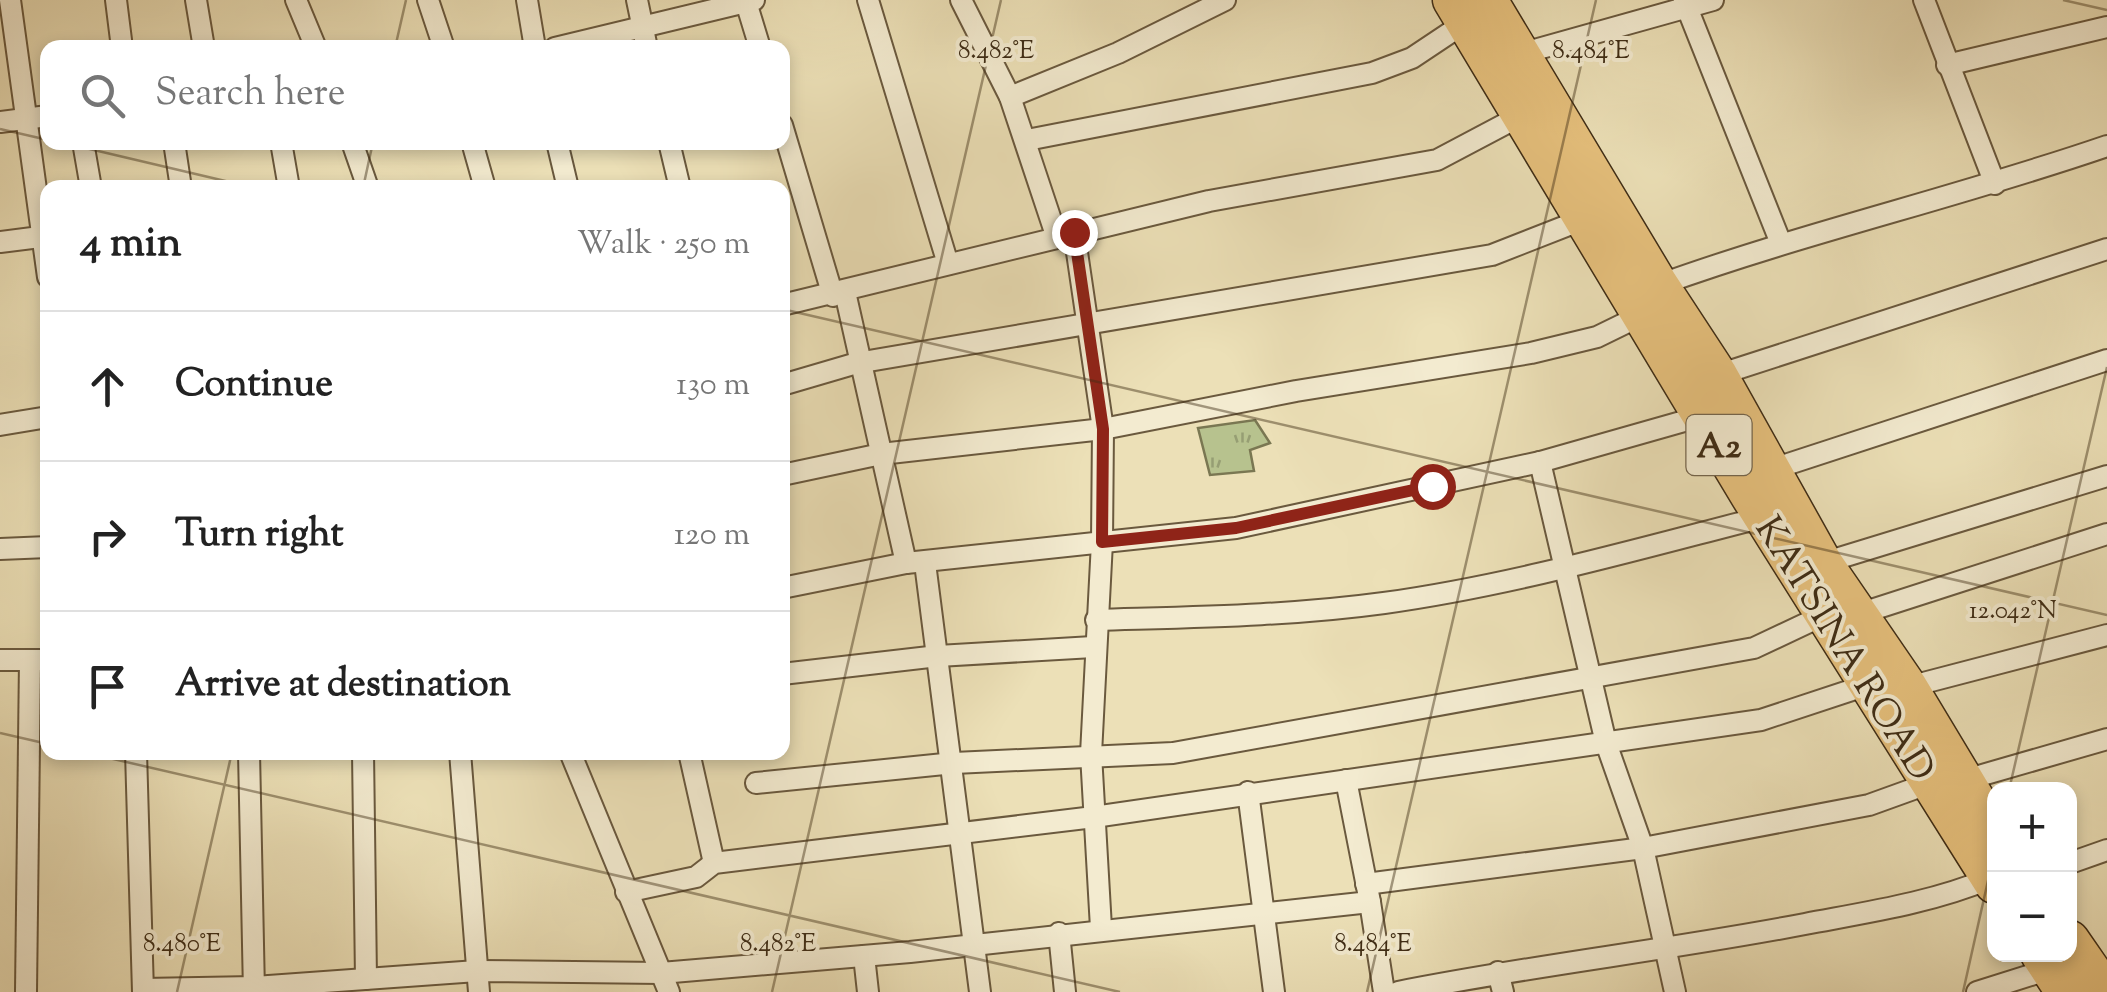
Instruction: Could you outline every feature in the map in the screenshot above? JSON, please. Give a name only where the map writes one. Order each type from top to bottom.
[{"type":"highway","name":"KATSINA ROAD","points":[[1468,8],[1520,54],[1650,300],[1702,416],[1763,517],[1908,687],[1989,872]]},
{"type":"highway","name":"KATSINA ROAD","points":[[1468,8],[1522,115],[1584,219],[1718,375],[1823,563],[1870,684],[1947,782],[1987,823]]},
{"type":"street","points":[[10,0],[38,117],[42,180]]},
{"type":"street","points":[[116,0],[121,40]]},
{"type":"street","points":[[196,0],[203,40]]},
{"type":"street","points":[[296,0],[313,40]]},
{"type":"street","points":[[428,0],[441,40]]},
{"type":"street","points":[[527,0],[534,40]]},
{"type":"street","points":[[637,0],[645,38],[750,1],[758,40]]},
{"type":"street","points":[[868,0],[948,264]]},
{"type":"street","points":[[961,0],[1010,97],[1065,234],[1089,325],[1103,429],[1102,542],[1091,754],[1101,928]]},
{"type":"street","points":[[1010,97],[1118,53],[1225,0]]},
{"type":"street","points":[[1520,54],[1685,3],[1712,0]]},
{"type":"street","points":[[1924,0],[1946,66],[1995,184]]},
{"type":"street","points":[[1685,3],[1780,242]]},
{"type":"street","points":[[1026,140],[1372,72],[1412,58],[1468,8]]},
{"type":"street","points":[[1946,66],[2107,27]]},
{"type":"street","points":[[790,303],[839,294],[1065,234],[1209,201],[1437,160],[1522,115]]},
{"type":"street","points":[[0,122],[38,117]]},
{"type":"street","points":[[790,474],[881,454],[1103,429],[1296,390],[1562,346],[1597,337],[1650,300],[1780,242],[1995,184],[2107,146]]},
{"type":"street","points":[[790,149],[839,294],[881,454],[916,563],[938,656],[980,992]]},
{"type":"street","points":[[83,150],[89,180]]},
{"type":"street","points":[[175,150],[180,180]]},
{"type":"street","points":[[282,150],[288,180]]},
{"type":"street","points":[[355,150],[365,180]]},
{"type":"street","points":[[474,150],[483,180]]},
{"type":"street","points":[[560,150],[566,180]]},
{"type":"street","points":[[671,150],[678,180]]},
{"type":"street","points":[[790,384],[857,363],[1492,255],[1584,219]]},
{"type":"street","points":[[0,242],[40,237]]},
{"type":"street","points":[[1718,375],[2107,249]]},
{"type":"street","points":[[1774,470],[2107,360]]},
{"type":"street","points":[[790,587],[916,563],[1236,528],[1540,462],[1702,416]]},
{"type":"street","points":[[0,426],[40,423]]},
{"type":"street","points":[[1540,462],[1606,742],[1643,848],[1669,950],[1675,992]]},
{"type":"street","points":[[1823,563],[2107,476]]},
{"type":"street","points":[[1096,620],[1306,613],[1388,602],[1566,568],[1763,517]]},
{"type":"street","points":[[756,783],[954,763],[1091,754],[1132,758],[1173,754],[1754,648],[1842,614],[2107,534]]},
{"type":"street","points":[[0,549],[40,547]]},
{"type":"street","points":[[1908,687],[2107,634]]},
{"type":"street","points":[[790,673],[938,656],[1094,647]]},
{"type":"street","points":[[0,660],[39,660],[26,992]]},
{"type":"street","points":[[626,892],[696,877],[714,863],[1094,817],[1761,720],[1870,684]]},
{"type":"street","points":[[136,760],[143,991],[254,990],[366,979],[665,982],[1059,932],[1265,912],[1869,805],[2107,739]]},
{"type":"street","points":[[249,760],[254,990]]},
{"type":"street","points":[[363,760],[366,979]]},
{"type":"street","points":[[461,760],[478,982]]},
{"type":"street","points":[[573,760],[665,982]]},
{"type":"street","points":[[691,760],[714,863]]},
{"type":"street","points":[[1346,780],[1384,992]]},
{"type":"street","points":[[1248,792],[1274,992]]},
{"type":"street","points":[[2077,861],[2107,850]]},
{"type":"street","points":[[1398,992],[1500,982],[1938,898],[1987,883]]},
{"type":"street","points":[[1059,932],[1065,992]]},
{"type":"street","points":[[864,956],[868,992]]},
{"type":"street","points":[[1977,992],[2075,967]]},
{"type":"green space","points":[[1255,420],[1270,443],[1250,450],[1254,471],[1210,475],[1198,428]]},
{"type":"route","points":[[1074,232],[1103,429],[1102,542],[1236,528],[1432,486]]}]
